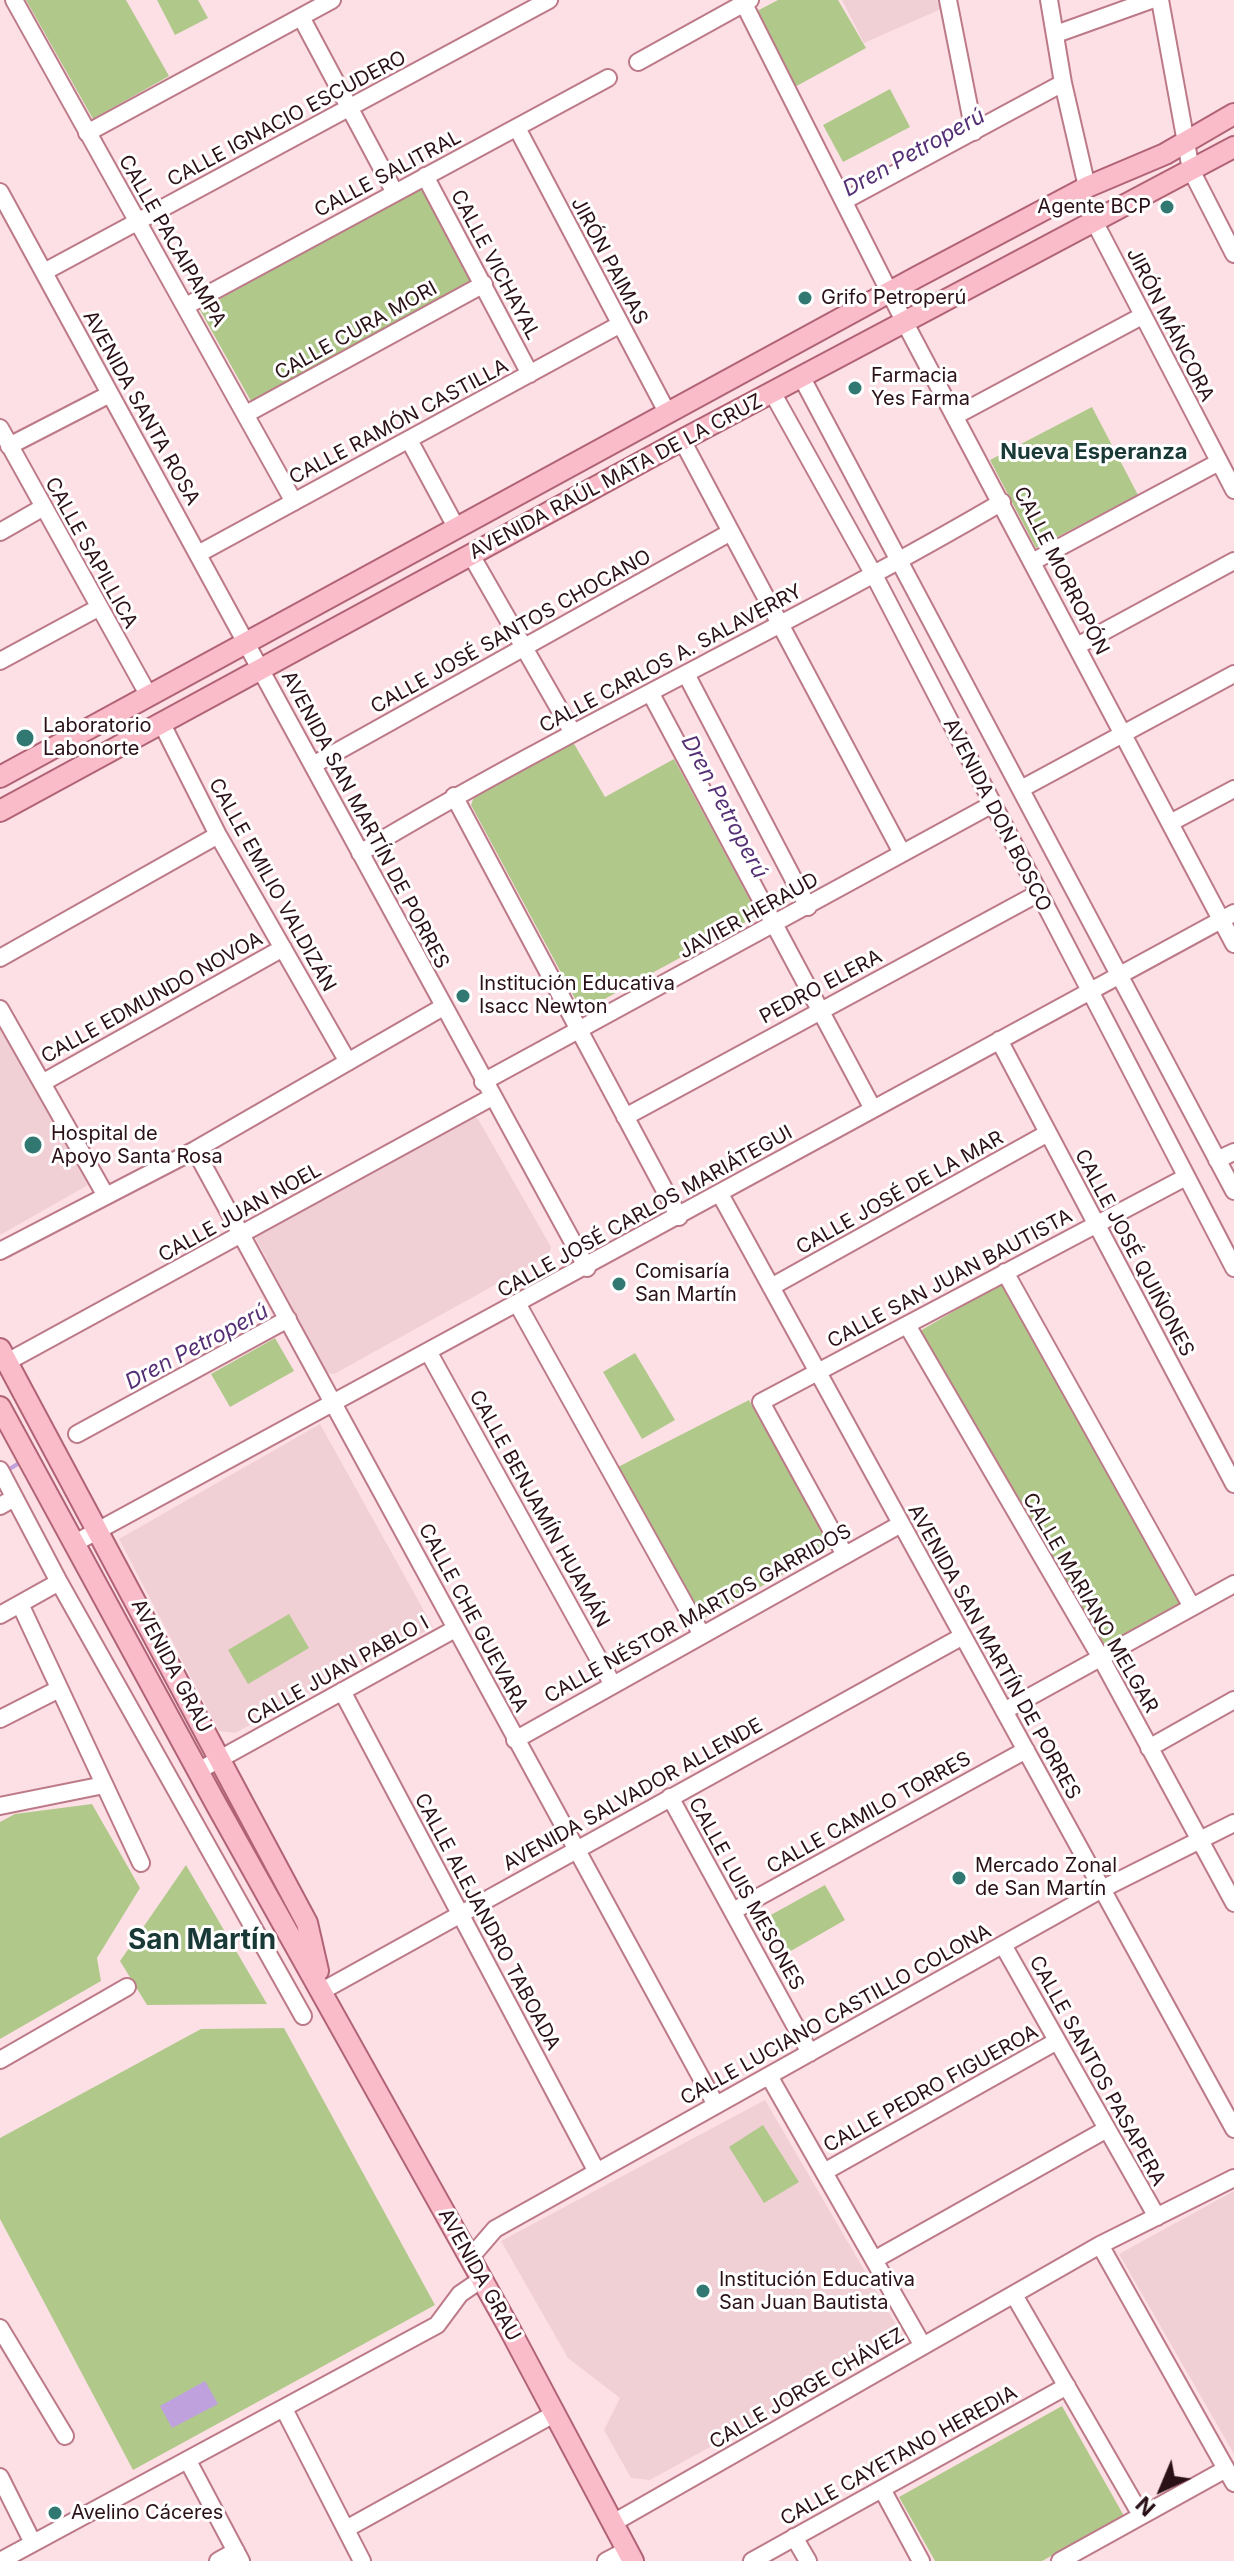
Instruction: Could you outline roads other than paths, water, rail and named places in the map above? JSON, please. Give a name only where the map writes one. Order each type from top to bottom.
[{"type":"main road","name":"AVENIDA RAÚL MATA DE LA CRUZ","points":[[0,777],[667,412],[1087,187],[1186,141],[1234,114]]},
{"type":"main road","name":"AVENIDA RAÚL MATA DE LA CRUZ","points":[[0,811],[163,726],[682,440],[1234,147]]},
{"type":"main road","name":"AVENIDA DON BOSCO","points":[[788,348],[802,378]]},
{"type":"main road","name":"AVENIDA DON BOSCO","points":[[757,365],[772,392]]},
{"type":"main road","name":"AVENIDA GRAU","points":[[4,1355],[307,1923],[322,1991]]},
{"type":"main road","name":"AVENIDA GRAU","points":[[1,1414],[482,2279],[630,2555]]},
{"type":"street","name":"CALLE PACAIPAMPA","points":[[14,0],[136,222],[248,413],[294,502]]},
{"type":"street","points":[[87,133],[332,0]]},
{"type":"street","name":"CALLE IGNACIO ESCUDERO","points":[[44,272],[549,0]]},
{"type":"street","points":[[948,0],[974,132]]},
{"type":"street","points":[[1049,0],[1063,83],[1087,187]]},
{"type":"street","points":[[1056,34],[1151,0]]},
{"type":"street","points":[[1160,0],[1191,170],[1234,254]]},
{"type":"street","points":[[638,62],[747,2]]},
{"type":"street","name":"CALLE MORROPÓN","points":[[747,2],[905,323],[957,415],[1170,823],[1228,917],[1234,944]]},
{"type":"street","points":[[301,17],[395,193]]},
{"type":"street","name":"CALLE SALITRAL","points":[[186,306],[608,78]]},
{"type":"street","points":[[844,201],[1063,83]]},
{"type":"street","name":"JIRÓN PAIMAS","points":[[517,128],[667,412]]},
{"type":"street","name":"CALLE VICHAYAL","points":[[425,176],[530,374]]},
{"type":"street","name":"AVENIDA SANTA ROSA","points":[[0,192],[247,644]]},
{"type":"street","name":"JIRÓN MÁNCORA","points":[[1094,221],[1234,490]]},
{"type":"street","name":"CALLE CURA MORI","points":[[248,413],[484,284]]},
{"type":"street","points":[[957,415],[1142,316]]},
{"type":"street","name":"CALLE RAMÓN CASTILLA","points":[[198,554],[619,325]]},
{"type":"street","name":"AVENIDA DON BOSCO","points":[[802,378],[902,561],[1234,1191]]},
{"type":"street","name":"AVENIDA DON BOSCO","points":[[772,392],[874,575],[1037,894],[1234,1268]]},
{"type":"street","points":[[9,446],[110,394]]},
{"type":"street","name":"CALLE SAPILLICA","points":[[0,428],[149,696]]},
{"type":"street","points":[[409,440],[456,527]]},
{"type":"street","points":[[682,440],[902,853]]},
{"type":"street","points":[[1032,562],[1219,462]]},
{"type":"street","name":"CALLE CARLOS A. SALAVERRY","points":[[360,853],[454,796],[902,561],[1002,502]]},
{"type":"street","points":[[0,532],[42,508]]},
{"type":"street","name":"CALLE JOSÉ SANTOS CHOCANO","points":[[313,765],[729,533]]},
{"type":"street","points":[[471,555],[526,646],[573,733]]},
{"type":"street","points":[[1077,646],[1234,561]]},
{"type":"street","points":[[0,661],[98,608]]},
{"type":"street","name":"AVENIDA SAN MARTÍN DE PORRES","points":[[247,644],[587,1268]]},
{"type":"street","points":[[686,674],[808,907]]},
{"type":"street","points":[[1021,789],[1121,732],[1234,674]]},
{"type":"street","points":[[651,694],[873,1109]]},
{"type":"street","name":"CALLE EMILIO VALDIZÁN","points":[[163,726],[218,835],[348,1062]]},
{"type":"street","points":[[1170,823],[1234,789]]},
{"type":"street","points":[[454,796],[679,1217]]},
{"type":"street","name":"JAVIER HERAUD","points":[[483,1082],[775,926],[991,805]]},
{"type":"street","points":[[0,958],[218,835]]},
{"type":"street","name":"PEDRO ELERA","points":[[625,1117],[1037,894]]},
{"type":"street","name":"CALLE JOSÉ CARLOS MARIÁTEGUI","points":[[75,1543],[587,1268],[1119,973],[1228,917]]},
{"type":"street","name":"CALLE EDMUNDO NOVOA","points":[[42,1083],[283,948]]},
{"type":"street","points":[[0,1251],[195,1150],[443,1007]]},
{"type":"street","points":[[0,1009],[106,1196]]},
{"type":"street","name":"CALLE JOSÉ QUIÑONES","points":[[999,1040],[1234,1484]]},
{"type":"street","name":"CALLE JUAN NOEL","points":[[4,1355],[242,1236],[492,1097]]},
{"type":"street","name":"CALLE JOSÉ DE LA MAR","points":[[771,1287],[1048,1133]]},
{"type":"street","name":"CALLE CHE GUEVARA","points":[[195,1150],[716,2105]]},
{"type":"street","points":[[1217,1160],[1234,1152]]},
{"type":"street","name":"CALLE SAN JUAN BAUTISTA","points":[[845,1555],[761,1402],[1186,1177]]},
{"type":"street","name":"AVENIDA SAN MARTÍN DE PORRES","points":[[720,1194],[1102,1889],[1227,2102],[1234,2129]]},
{"type":"street","points":[[1005,1272],[1192,1607]]},
{"type":"street","points":[[518,1305],[702,1635]]},
{"type":"street","points":[[77,1434],[288,1319]]},
{"type":"street","name":"CALLE MARIANO MELGAR","points":[[907,1325],[1101,1658],[1234,1903]]},
{"type":"street","name":"CALLE BENJAMÍN HUAMÁN","points":[[429,1353],[613,1685]]},
{"type":"street","points":[[1,1476],[7,1502],[59,1582],[303,2016]]},
{"type":"street","name":"CALLE NÉSTOR MARTOS GARRIDOS","points":[[515,1740],[901,1524]]},
{"type":"street","points":[[0,1615],[59,1582]]},
{"type":"street","points":[[1004,1711],[1234,1584]]},
{"type":"street","points":[[20,1604],[141,1863]]},
{"type":"street","name":"CALLE JUAN PABLO I","points":[[198,1771],[455,1629]]},
{"type":"street","name":"AVENIDA SALVADOR ALLENDE","points":[[322,1991],[963,1636]]},
{"type":"street","points":[[0,1719],[59,1689]]},
{"type":"street","name":"CALLE ALEJANDRO TABOADA","points":[[342,1691],[597,2172]]},
{"type":"street","points":[[1149,1748],[1234,1700]]},
{"type":"street","name":"CALLE CAMILO TORRES","points":[[733,1911],[1026,1750]]},
{"type":"street","points":[[0,1806],[104,1785]]},
{"type":"street","name":"CALLE LUIS MESONES","points":[[670,1797],[810,2053]]},
{"type":"street","name":"CALLE LUCIANO CASTILLO COLONA","points":[[470,2258],[495,2229],[1102,1889],[1234,1823]]},
{"type":"street","name":"CALLE SANTOS PASAPERA","points":[[1003,1945],[1157,2217]]},
{"type":"street","points":[[0,2060],[127,1987]]},
{"type":"street","name":"CALLE PEDRO FIGUEROA","points":[[824,2172],[1057,2041]]},
{"type":"street","points":[[769,2076],[923,2346]]},
{"type":"street","points":[[874,2260],[1107,2129]]},
{"type":"street","name":"CALLE JORGE CHÁVEZ","points":[[613,2523],[1100,2245],[1234,2178]]},
{"type":"street","points":[[1060,2561],[1141,2515],[1230,2476],[1100,2245]]},
{"type":"street","points":[[0,2561],[437,2325],[460,2294],[482,2279]]},
{"type":"street","points":[[1014,2295],[1141,2515]]},
{"type":"street","points":[[0,2328],[6,2351],[65,2436]]},
{"type":"street","name":"CALLE CAYETANO HEREDIA","points":[[752,2561],[1067,2386]]},
{"type":"street","points":[[284,2409],[362,2561]]},
{"type":"street","points":[[346,2529],[554,2414]]},
{"type":"street","points":[[188,2461],[238,2556],[218,2561]]},
{"type":"street","points":[[0,2477],[33,2543]]},
{"type":"street","points":[[882,2489],[921,2561]]},
{"type":"street","points":[[794,2537],[808,2561]]},
{"type":"street","points":[[606,2561],[630,2555]]},
{"type":"waterway","name":"Dren Petroperú","points":[[6,1471],[21,1462]]},
{"type":"place","name":"Agente BCP","points":[[1167,207]]},
{"type":"place","name":"Grifo Petroperú","points":[[805,298]]},
{"type":"place","name":"Farmacia Yes Farma","points":[[855,388]]},
{"type":"place","name":"Laboratorio Labonorte","points":[[25,738]]},
{"type":"place","name":"Institución Educativa Isacc Newton","points":[[463,996]]},
{"type":"place","name":"Hospital de Apoyo Santa Rosa","points":[[33,1145]]},
{"type":"place","name":"Comisaría San Martín","points":[[619,1284]]},
{"type":"place","name":"Mercado Zonal de San Martín","points":[[959,1878]]},
{"type":"place","name":"Institución Educativa San Juan Bautista","points":[[703,2291]]},
{"type":"place","name":"Avelino Cáceres","points":[[55,2513]]},
{"type":"district","name":"Nueva Esperanza","points":[[1094,452]]},
{"type":"district","name":"San Martín","points":[[202,1941]]}]
